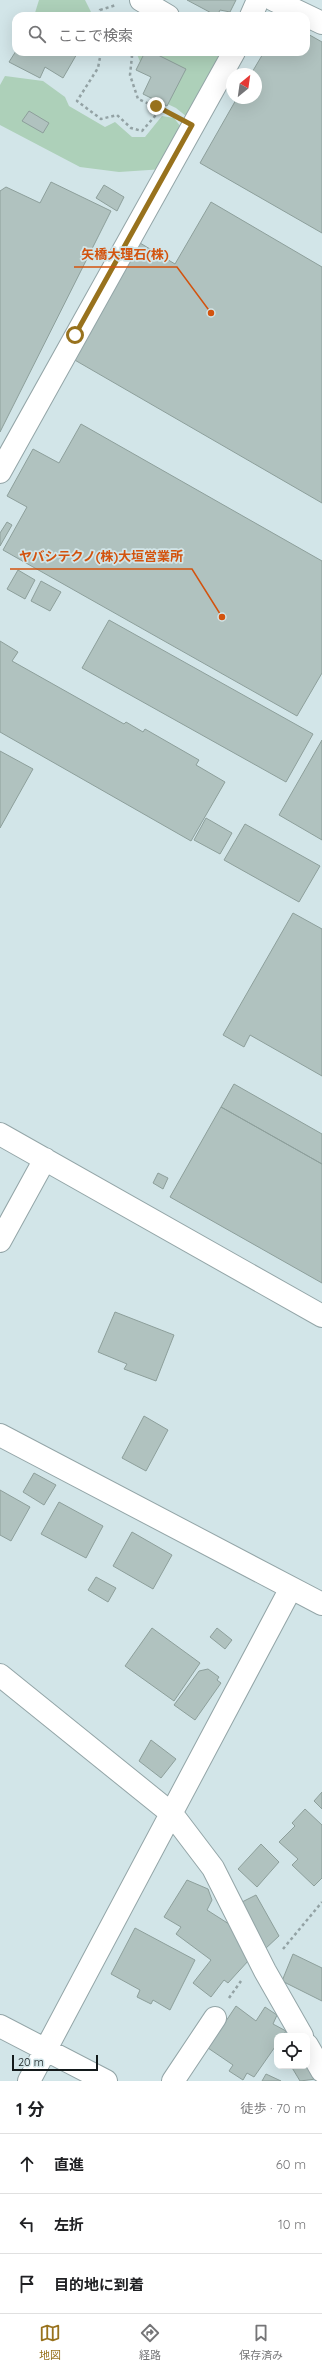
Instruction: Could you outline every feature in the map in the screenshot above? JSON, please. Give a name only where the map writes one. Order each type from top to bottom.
[{"type":"street","points":[[142,0],[162,12]]},
{"type":"street","points":[[253,12],[258,0]]},
{"type":"street","points":[[274,0],[299,12]]},
{"type":"street","points":[[310,17],[322,23]]},
{"type":"street","points":[[0,472],[231,56]]},
{"type":"street","points":[[0,1134],[322,1316]]},
{"type":"street","points":[[0,1241],[45,1160]]},
{"type":"street","points":[[0,1435],[322,1604]]},
{"type":"street","points":[[30,2081],[291,1588]]},
{"type":"street","points":[[0,1675],[172,1814],[213,1868],[265,1971],[300,2033]]},
{"type":"street","points":[[173,2081],[215,2018]]},
{"type":"street","points":[[0,2026],[106,2081]]},
{"type":"street","points":[[310,2050],[322,2071]]},
{"type":"path","points":[[100,56],[98,68],[77,101],[101,119],[117,115],[131,128],[142,132],[162,108]]},
{"type":"path","points":[[132,56],[130,75],[138,99],[162,108],[192,125]]},
{"type":"path","points":[[215,2018],[247,1972],[265,1971],[322,1902]]},
{"type":"green space","points":[[39,0],[85,0],[91,12],[35,12]]},
{"type":"green space","points":[[138,56],[220,56],[214,71],[187,117],[176,108],[157,99],[158,77],[144,71]]},
{"type":"green space","points":[[5,76],[43,81],[65,97],[69,106],[105,127],[115,122],[132,137],[145,137],[162,116],[174,118],[184,131],[164,169],[119,172],[80,167],[0,125],[0,85]]},
{"type":"building","points":[[187,0],[236,0],[230,12],[220,10],[219,12],[210,12]]},
{"type":"building","points":[[310,35],[322,42],[322,233],[200,163],[234,104],[262,104],[262,68],[255,68],[262,56],[310,56]]},
{"type":"building","points":[[13,56],[76,56],[63,78],[45,67],[40,78],[9,62]]},
{"type":"building","points":[[143,56],[160,56],[186,69],[167,106],[143,94],[151,77],[136,70]]},
{"type":"building","points":[[29,111],[49,123],[43,133],[22,121]]},
{"type":"building","points":[[51,182],[111,211],[0,432],[0,191],[6,187],[40,203]]},
{"type":"building","points":[[104,185],[124,197],[117,211],[96,198]]},
{"type":"building","points":[[211,202],[322,267],[322,503],[73,359],[140,243],[175,264]]},
{"type":"building","points":[[81,424],[322,561],[322,673],[297,716],[3,550],[27,507],[7,496],[33,449],[59,463]]},
{"type":"building","points":[[7,522],[12,525],[0,546],[0,533]]},
{"type":"building","points":[[18,570],[35,580],[25,599],[7,589]]},
{"type":"building","points":[[41,581],[61,592],[50,611],[31,601]]},
{"type":"building","points":[[109,620],[313,734],[286,782],[82,668]]},
{"type":"building","points":[[0,641],[18,652],[12,661],[124,724],[126,722],[143,732],[145,729],[199,760],[196,765],[225,782],[191,841],[0,732]]},
{"type":"building","points":[[322,740],[322,840],[279,815]]},
{"type":"building","points":[[0,751],[33,769],[0,828]]},
{"type":"building","points":[[206,818],[232,833],[220,854],[194,840]]},
{"type":"building","points":[[245,824],[320,866],[299,902],[224,860]]},
{"type":"building","points":[[293,913],[322,929],[322,1076],[250,1035],[244,1047],[223,1035]]},
{"type":"building","points":[[234,1084],[322,1134],[322,1164],[221,1107]]},
{"type":"building","points":[[221,1107],[322,1164],[322,1283],[170,1197]]},
{"type":"building","points":[[158,1173],[168,1178],[163,1189],[153,1183]]},
{"type":"building","points":[[115,1312],[174,1335],[156,1381],[124,1369],[127,1364],[98,1352]]},
{"type":"building","points":[[144,1416],[168,1430],[146,1471],[122,1458]]},
{"type":"building","points":[[34,1473],[56,1485],[44,1505],[23,1492]]},
{"type":"building","points":[[0,1490],[30,1507],[11,1541],[0,1535]]},
{"type":"building","points":[[59,1502],[103,1526],[86,1558],[41,1534]]},
{"type":"building","points":[[132,1532],[172,1555],[153,1589],[113,1566]]},
{"type":"building","points":[[96,1577],[116,1588],[108,1602],[88,1590]]},
{"type":"building","points":[[152,1628],[200,1663],[174,1701],[125,1666]]},
{"type":"building","points":[[217,1628],[232,1640],[225,1649],[210,1637]]},
{"type":"building","points":[[208,1669],[219,1677],[217,1680],[221,1683],[195,1720],[174,1705],[199,1671]]},
{"type":"building","points":[[151,1740],[176,1759],[161,1778],[139,1761]]},
{"type":"building","points":[[322,1792],[322,1809],[314,1801]]},
{"type":"building","points":[[305,1809],[322,1825],[322,1878],[314,1886],[292,1865],[298,1859],[279,1842],[295,1826],[292,1823]]},
{"type":"building","points":[[261,1844],[279,1862],[257,1887],[238,1869]]},
{"type":"building","points":[[187,1880],[208,1889],[212,1900],[207,1910],[229,1924],[249,1960],[228,1983],[224,1980],[211,1997],[193,1983],[211,1960],[176,1934],[181,1927],[164,1917]]},
{"type":"building","points":[[256,1895],[279,1936],[265,1949],[242,1902]]},
{"type":"building","points":[[135,1928],[195,1960],[170,2010],[153,2000],[151,2004],[137,1997],[140,1990],[111,1974]]},
{"type":"building","points":[[293,1954],[322,1968],[322,2001],[282,1981]]},
{"type":"building","points":[[236,2006],[256,2021],[265,2007],[277,2015],[273,2024],[286,2031],[285,2033],[274,2033],[274,2048],[254,2077],[247,2073],[243,2080],[229,2071],[233,2065],[208,2048]]},
{"type":"building","points":[[293,2069],[309,2069],[316,2079],[300,2081]]},
{"type":"building","points":[[266,2074],[281,2081],[262,2081]]},
{"type":"place","name":"矢橋大理石(株)","points":[[211,313]]},
{"type":"place","name":"ヤバシテクノ(株)大垣営業所","points":[[222,617]]},
{"type":"route","points":[[75,335],[192,125],[156,106]]}]
